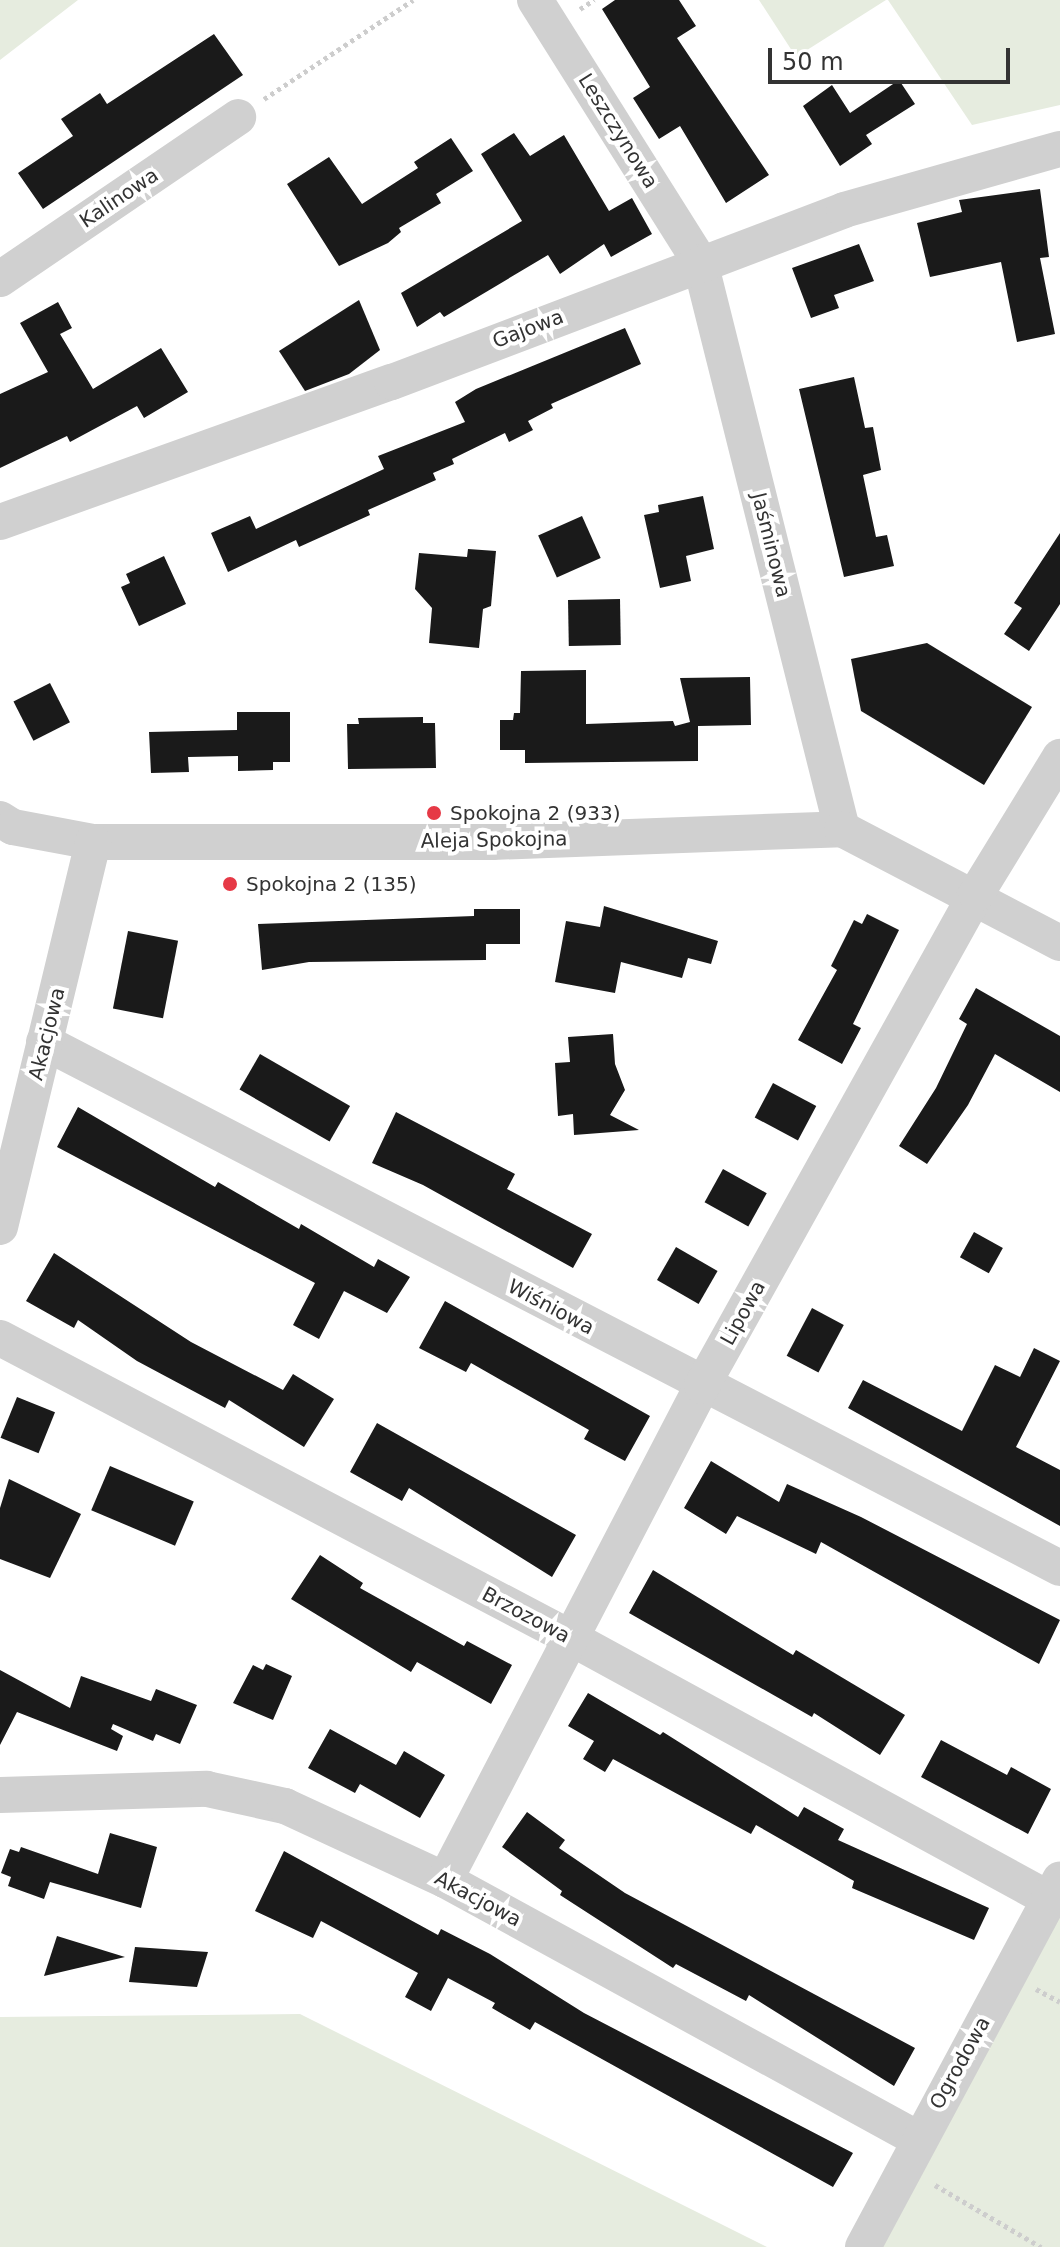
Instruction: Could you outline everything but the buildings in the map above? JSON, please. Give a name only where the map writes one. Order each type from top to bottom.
[{"type":"street","name":"Leszczynowa","points":[[535,0],[700,262]]},
{"type":"street","name":"Kalinowa","points":[[0,279],[238,117]]},
{"type":"street","name":"Gajowa","points":[[0,522],[392,382],[700,262],[844,210],[1060,149]]},
{"type":"street","name":"Jaśminowa","points":[[700,262],[842,829]]},
{"type":"street","name":"Lipowa","points":[[445,1880],[702,1386],[976,894],[1060,757]]},
{"type":"street","name":"Aleja Spokojna","points":[[0,819],[13,827],[93,842],[492,842],[842,829],[976,894],[1060,943]]},
{"type":"street","name":"Akacjowa","points":[[0,1227],[93,842]]},
{"type":"street","name":"Wiśniowa","points":[[44,1042],[702,1386],[1060,1568]]},
{"type":"street","name":"Brzozowa","points":[[0,1338],[1054,1889]]},
{"type":"street","name":"Akacjowa","points":[[0,1795],[207,1789],[285,1806],[445,1880],[912,2153]]},
{"type":"street","name":"Ogrodowa","points":[[863,2247],[1054,1889]]},
{"type":"path","points":[[238,117],[413,0]]},
{"type":"path","points":[[912,2153],[1041,2247]]},
{"type":"shaded area","points":[[0,0],[78,0],[0,60]]},
{"type":"shaded area","points":[[759,0],[886,0],[796,57]]},
{"type":"shaded area","points":[[888,0],[1060,0],[1060,105],[972,125]]},
{"type":"shaded area","points":[[1060,1876],[1060,2247],[859,2247]]},
{"type":"shaded area","points":[[300,2014],[767,2247],[0,2247],[0,2017]]},
{"type":"place","name":"Spokojna 2 (933)","points":[[434,813]]},
{"type":"place","name":"Spokojna 2 (135)","points":[[230,884]]}]
